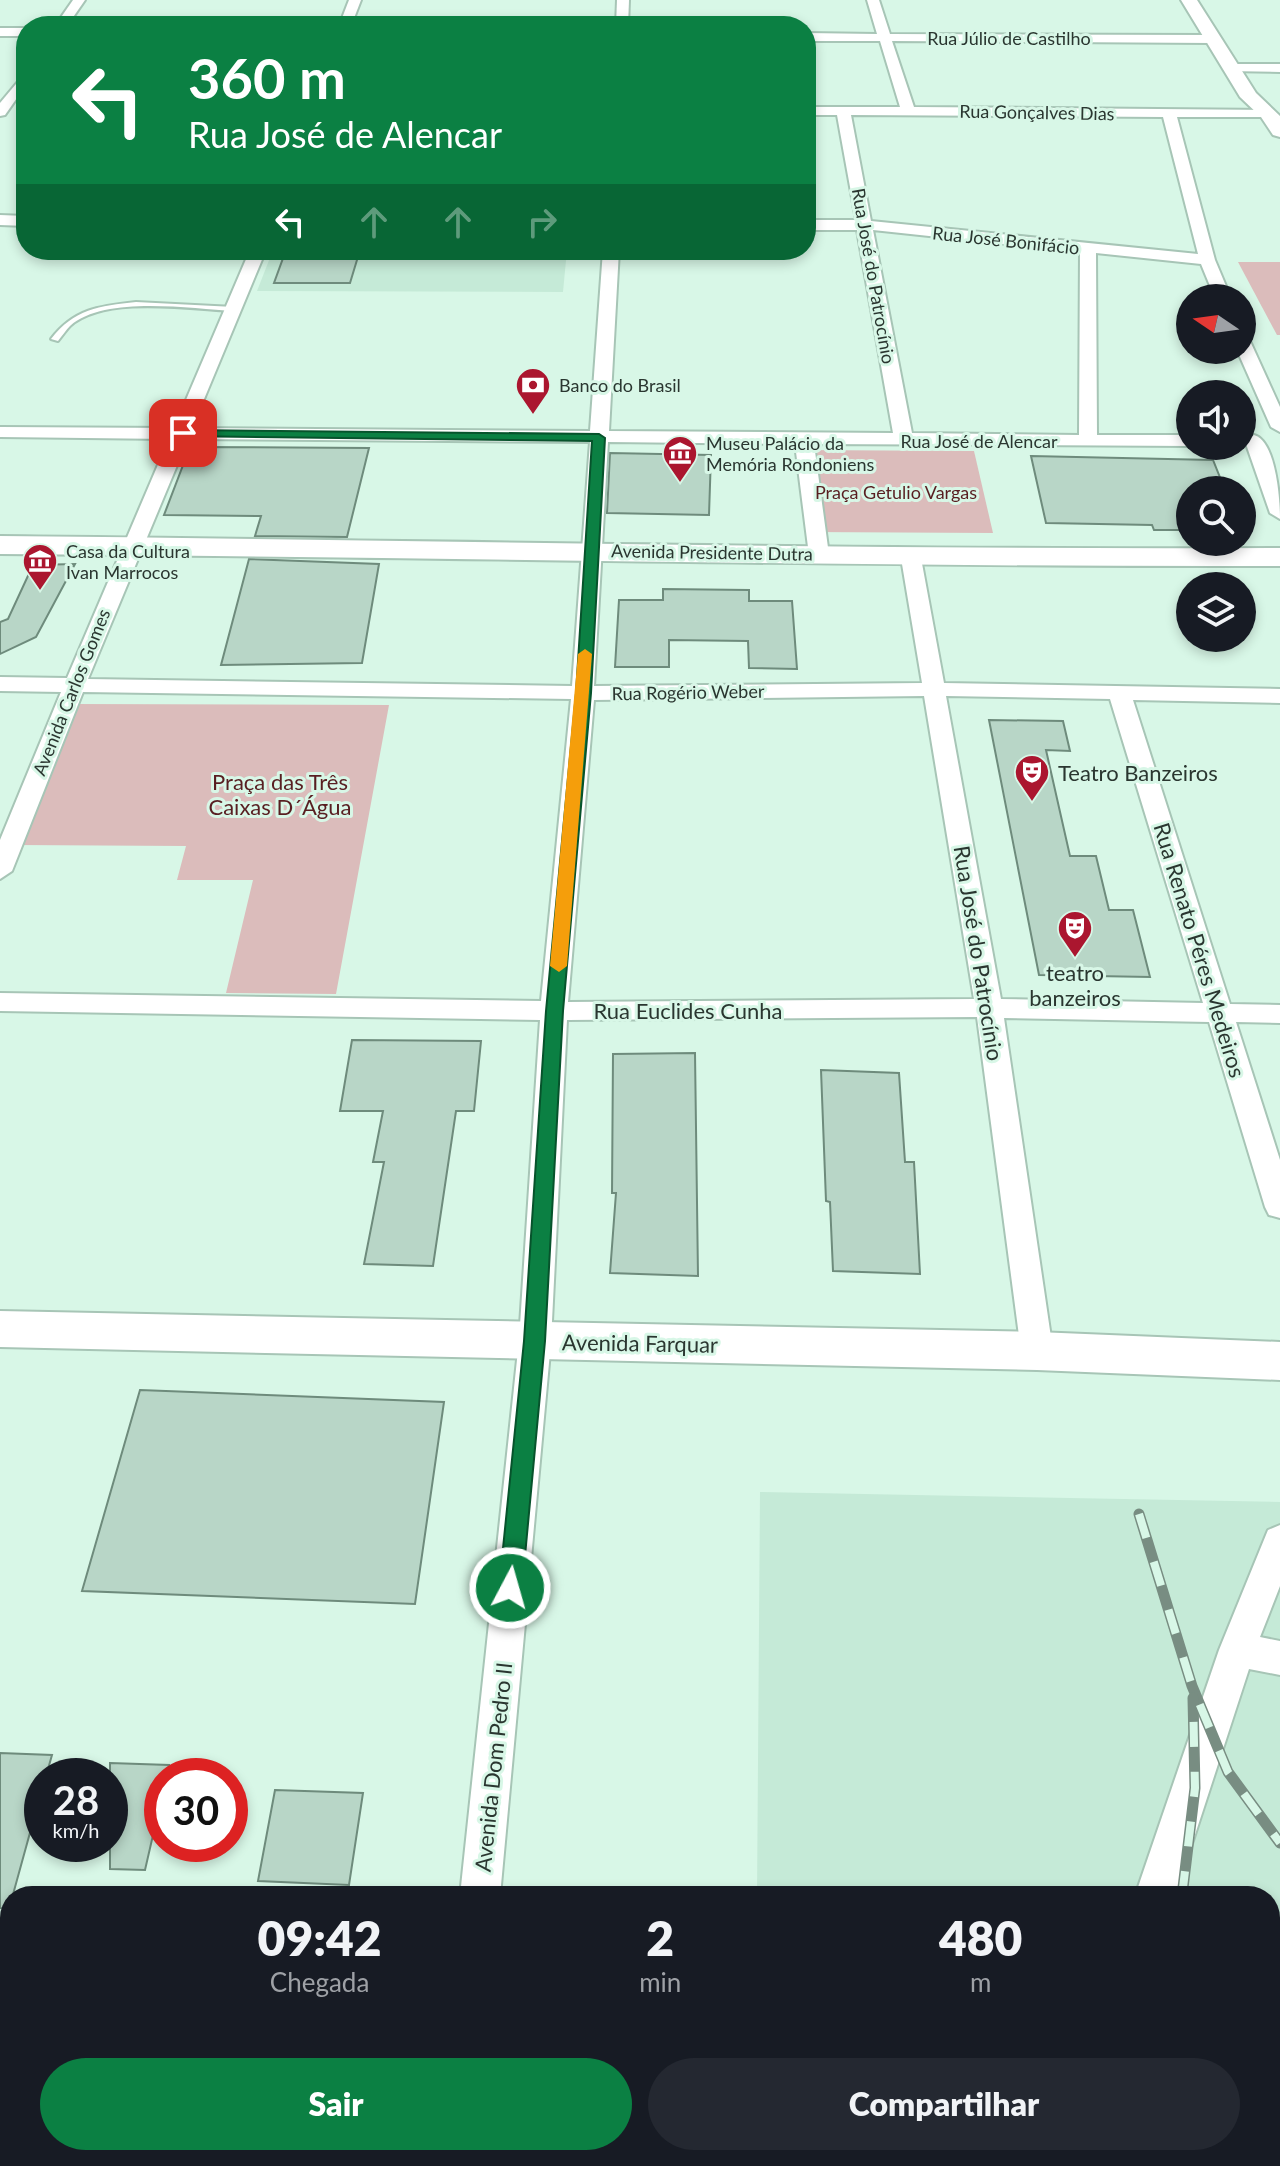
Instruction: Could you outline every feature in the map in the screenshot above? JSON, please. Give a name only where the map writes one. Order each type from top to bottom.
[{"type":"street","points":[[873,0],[908,111]]},
{"type":"street","points":[[1189,0],[1249,97],[1274,108],[1280,131]]},
{"type":"street","name":"Rua Júlio de Castilho","points":[[816,37],[1212,39]]},
{"type":"street","points":[[1231,68],[1280,68]]},
{"type":"street","points":[[1,109],[16,89]]},
{"type":"street","name":"Rua Gonçalves Dias","points":[[816,111],[1169,113],[1274,108]]},
{"type":"street","name":"Rua José do Patrocínio","points":[[843,111],[904,441]]},
{"type":"street","points":[[1169,113],[1207,260],[1217,284]]},
{"type":"street","name":"Rua José Bonifácio","points":[[816,225],[865,225],[1207,260]]},
{"type":"street","points":[[1088,249],[1088,442]]},
{"type":"street","name":"Avenida Carlos Gomes","points":[[0,871],[72,685],[183,433],[254,260]]},
{"type":"street","name":"Avenida Dom Pedro II","points":[[481,1886],[535,1341],[554,1011],[583,693],[610,260]]},
{"type":"street","points":[[1252,364],[1280,427]]},
{"type":"street","name":"Rua José de Alencar","points":[[0,432],[804,441],[1176,441]]},
{"type":"street","points":[[804,441],[818,546]]},
{"type":"street","points":[[1256,441],[1280,441]]},
{"type":"street","points":[[1256,459],[1280,513]]},
{"type":"street","name":"Avenida Presidente Dutra","points":[[0,523],[138,536]]},
{"type":"street","name":"Avenida Presidente Dutra","points":[[0,545],[138,536],[818,546],[1176,539]]},
{"type":"street","points":[[1256,540],[1280,540]]},
{"type":"street","name":"Avenida Presidente Dutra","points":[[818,546],[911,558],[1280,557]]},
{"type":"street","name":"Rua José do Patrocínio","points":[[911,558],[989,1008],[1037,1351]]},
{"type":"street","name":"Rua Rogério Weber","points":[[0,684],[583,693],[936,689],[1280,696]]},
{"type":"street","name":"Rua Renato Péres Medeiros","points":[[1120,694],[1280,1207]]},
{"type":"street","name":"Rua Euclides Cunha","points":[[0,1002],[554,1011],[989,1008],[1280,1014]]},
{"type":"street","name":"Avenida Farquar","points":[[0,1329],[1037,1351],[1280,1361]]},
{"type":"street","points":[[1158,1886],[1237,1650],[1280,1541]]},
{"type":"street","points":[[1237,1650],[1280,1658]]},
{"type":"lane","points":[[55,339],[70,319],[102,307],[234,309]]},
{"type":"shaded area","points":[[269,260],[566,260],[563,292],[257,291]]},
{"type":"shaded area","points":[[760,1492],[1280,1502],[1280,1886],[757,1886]]},
{"type":"green space","points":[[1238,262],[1280,262],[1280,335],[1277,335],[1256,296],[1256,284],[1250,284]]},
{"type":"green space","name":"Praça Getulio Vargas","points":[[799,450],[974,451],[993,533],[806,532]]},
{"type":"green space","name":"Praça das Três Caixas D´Água","points":[[71,704],[389,705],[336,994],[226,993],[253,880],[177,880],[186,846],[15,845]]},
{"type":"building","points":[[282,260],[357,260],[350,283],[274,283]]},
{"type":"building","points":[[190,447],[369,448],[347,537],[255,536],[261,516],[164,515]]},
{"type":"building","points":[[610,453],[711,455],[709,515],[607,513]]},
{"type":"building","points":[[1031,456],[1213,460],[1219,476],[1176,476],[1176,530],[1154,530],[1152,525],[1046,523]]},
{"type":"building","points":[[249,559],[379,564],[362,663],[221,665]]},
{"type":"building","name":"Casa da Cultura Ivan Marrocos","points":[[75,564],[36,637],[0,654],[0,622],[8,619],[33,565]]},
{"type":"building","points":[[663,589],[749,590],[749,601],[792,601],[797,669],[749,668],[748,641],[669,640],[669,667],[615,667],[619,600],[663,600]]},
{"type":"building","name":"Teatro Banzeiros","points":[[989,720],[1063,721],[1070,751],[1046,750],[1070,856],[1096,856],[1109,910],[1133,910],[1150,977],[1039,975]]},
{"type":"building","points":[[352,1040],[481,1041],[474,1111],[456,1111],[433,1266],[364,1264],[384,1162],[373,1162],[383,1111],[340,1111]]},
{"type":"building","points":[[695,1053],[698,1276],[610,1273],[616,1193],[612,1193],[613,1054]]},
{"type":"building","points":[[821,1070],[899,1073],[905,1162],[914,1162],[920,1274],[833,1271],[830,1202],[826,1201]]},
{"type":"building","points":[[140,1390],[444,1402],[415,1604],[82,1591]]},
{"type":"building","points":[[0,1753],[52,1755],[51,1758],[24,1758],[24,1854],[15,1886],[0,1886]]},
{"type":"building","points":[[128,1764],[144,1764],[145,1870],[110,1869],[110,1862],[128,1862]]},
{"type":"building","points":[[275,1790],[363,1793],[349,1885],[258,1881]]},
{"type":"railway","points":[[1139,1514],[1192,1686],[1228,1772],[1280,1843]]},
{"type":"railway","points":[[1183,1886],[1195,1788],[1193,1698]]},
{"type":"slow traffic","points":[[559,966],[585,654]]},
{"type":"place","name":"Banco do Brasil","points":[[533,416]]},
{"type":"place","name":"Museu Palácio da Memória Rondoniens","points":[[680,484]]},
{"type":"place","name":"Casa da Cultura Ivan Marrocos","points":[[40,592]]},
{"type":"place","name":"Teatro Banzeiros","points":[[1032,803]]},
{"type":"place","name":"teatro banzeiros","points":[[1075,959]]},
{"type":"route","points":[[183,433],[599,438],[583,693],[554,1011],[535,1341],[510,1588]]}]
